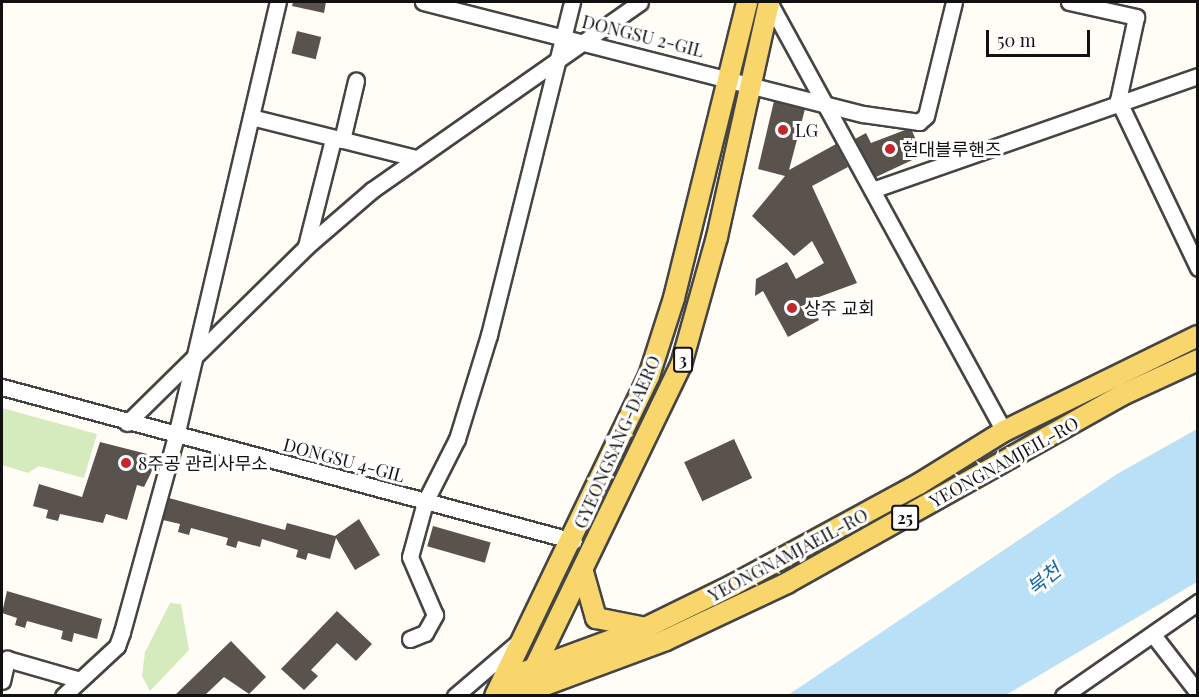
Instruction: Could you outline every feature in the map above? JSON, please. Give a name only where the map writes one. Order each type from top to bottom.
[{"type":"main road","name":"GYEONGSANG-DAERO","points":[[512,692],[527,632],[574,541],[649,376],[674,298],[747,2]]},
{"type":"main road","name":"GYEONGSANG-DAERO","points":[[536,667],[681,365],[715,247],[769,2]]},
{"type":"main road","name":"YEONGNAMJAEIL-RO","points":[[512,692],[536,667],[647,627],[817,542],[1004,431],[1197,336]]},
{"type":"main road","name":"YEONGNAMJEIL-RO","points":[[512,692],[606,664],[787,583],[1122,395],[1197,360]]},
{"type":"main road","points":[[583,572],[596,618],[647,627]]},
{"type":"street","points":[[63,696],[117,646],[176,436],[278,2]]},
{"type":"street","name":"DONGSU 2-GIL","points":[[423,2],[828,100],[862,114],[919,122],[926,116],[954,2]]},
{"type":"street","points":[[410,639],[425,633],[435,615],[410,557],[425,502],[457,439],[486,345],[572,2]]},
{"type":"street","points":[[127,423],[306,247],[416,158],[640,2]]},
{"type":"street","points":[[769,2],[828,100],[1004,431]]},
{"type":"street","points":[[1069,2],[1136,17],[1118,100],[1197,268]]},
{"type":"street","points":[[875,189],[1118,100],[1197,76]]},
{"type":"street","points":[[306,247],[356,81]]},
{"type":"street","points":[[251,117],[416,158]]},
{"type":"street","name":"DONGSU 4-GIL","points":[[2,387],[127,423],[574,541]]},
{"type":"street","points":[[1063,696],[1154,636],[1197,602]]},
{"type":"street","points":[[455,696],[527,632]]},
{"type":"street","points":[[1154,636],[1197,693]]},
{"type":"street","points":[[2,681],[8,659],[80,680]]},
{"type":"street","name":"YEONGNAMJAEIL-RO","points":[[462,696],[512,692]]},
{"type":"green space","points":[[2,408],[97,434],[84,478],[39,466],[28,473],[2,465]]},
{"type":"green space","points":[[170,603],[181,604],[189,650],[150,691],[142,676],[145,652]]},
{"type":"water","name":"북천","points":[[1197,429],[1197,582],[1006,695],[788,695],[1117,474]]},
{"type":"building","points":[[293,2],[326,2],[324,13],[292,6]]},
{"type":"building","points":[[297,31],[321,37],[316,59],[291,53]]},
{"type":"building","points":[[774,101],[805,109],[789,170],[836,144],[848,167],[812,186],[857,283],[808,301],[819,320],[788,337],[763,291],[755,296],[756,279],[787,262],[796,279],[824,263],[812,241],[794,256],[752,216],[785,176],[758,169]]},
{"type":"building","name":"현대블루핸즈","points":[[905,130],[912,131],[923,155],[876,177],[855,139],[866,133],[871,143]]},
{"type":"building","points":[[734,439],[752,478],[702,501],[684,462]]},
{"type":"building","points":[[100,442],[159,457],[144,487],[137,485],[127,520],[106,514],[103,523],[60,514],[58,521],[46,518],[48,510],[33,506],[39,484],[82,497]]},
{"type":"building","points":[[169,498],[285,530],[287,523],[335,536],[359,519],[380,555],[355,570],[336,538],[330,559],[308,553],[306,560],[296,557],[298,550],[262,539],[260,547],[238,541],[236,548],[226,545],[228,538],[191,528],[189,535],[178,532],[180,524],[163,520]]},
{"type":"building","points":[[433,526],[491,543],[485,563],[427,546]]},
{"type":"building","points":[[7,591],[102,619],[97,639],[74,633],[72,642],[61,639],[63,631],[27,621],[25,628],[15,625],[17,618],[2,613]]},
{"type":"building","points":[[337,611],[372,644],[356,661],[337,643],[311,670],[318,676],[304,690],[281,669]]},
{"type":"building","points":[[231,641],[266,677],[249,694],[224,677],[204,696],[174,696]]},
{"type":"place","name":"LG","points":[[783,130]]},
{"type":"place","name":"현대블루핸즈","points":[[890,149]]},
{"type":"place","name":"상주 교회","points":[[792,308]]},
{"type":"place","name":"8주공 관리사무소","points":[[126,463]]}]
